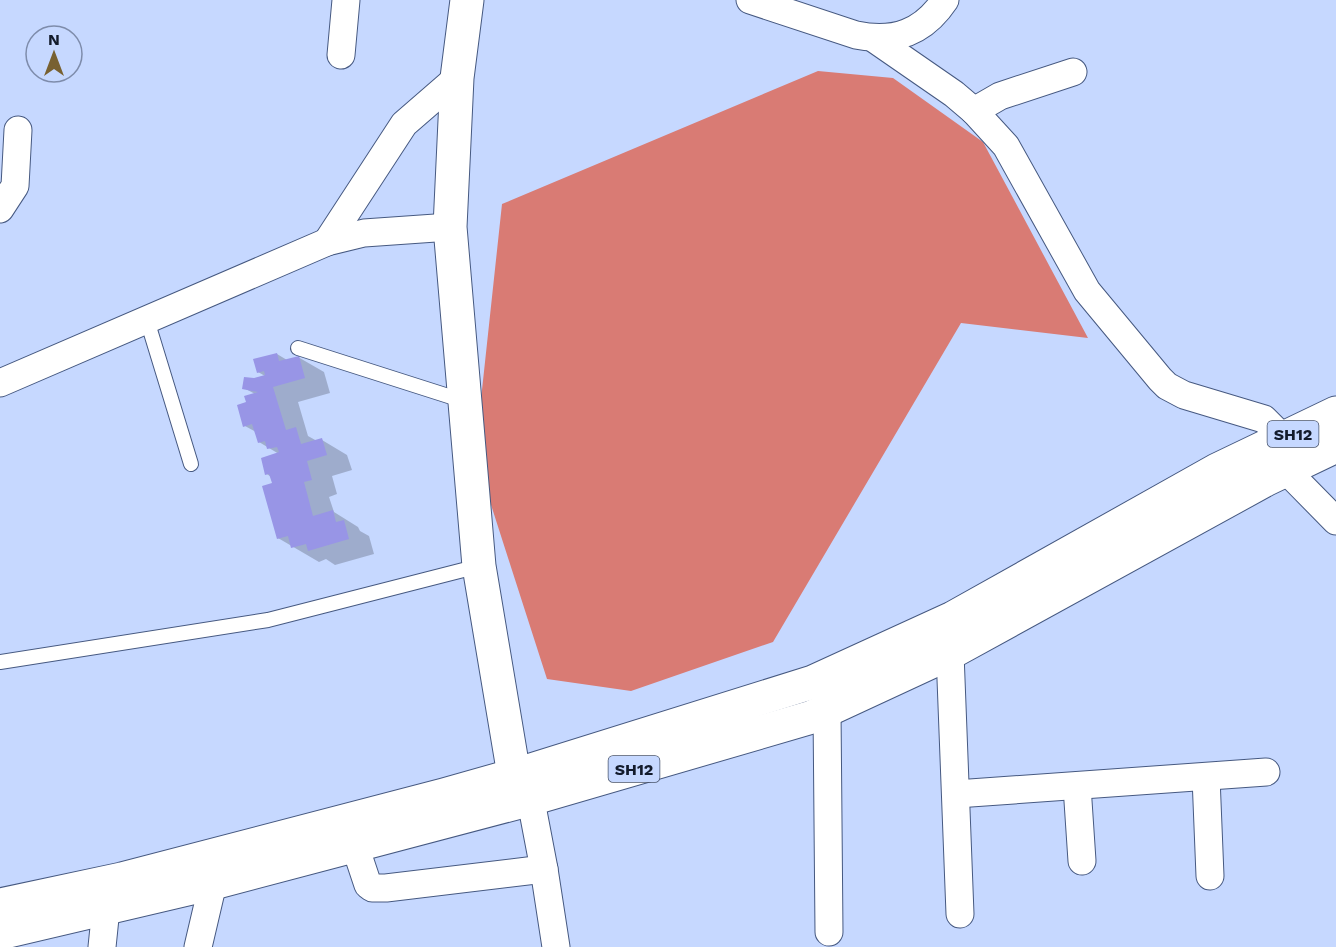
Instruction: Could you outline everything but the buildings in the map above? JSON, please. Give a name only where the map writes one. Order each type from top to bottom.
[{"type":"main road","points":[[467,0],[457,78],[450,227],[479,566],[523,782]]},
{"type":"main road","name":"SH12","points":[[0,905],[122,879],[523,782],[812,717],[950,653],[1229,500],[1270,458],[1336,413]]},
{"type":"main road","name":"SH12","points":[[0,933],[213,883],[355,846],[523,782],[813,682],[953,618],[1217,470],[1336,446]]},
{"type":"street","points":[[341,55],[346,0]]},
{"type":"street","points":[[750,0],[856,35],[873,38],[891,37],[920,27],[931,19],[945,0]]},
{"type":"street","points":[[873,38],[937,81],[974,111],[1006,146],[1087,291],[1160,379],[1167,386],[1184,395],[1264,419],[1270,458],[1336,521]]},
{"type":"street","points":[[974,111],[1000,96],[1073,72]]},
{"type":"street","points":[[327,242],[404,124],[457,78]]},
{"type":"street","points":[[0,209],[15,186],[18,130]]},
{"type":"street","points":[[0,383],[327,242],[364,233],[450,227]]},
{"type":"street","points":[[950,653],[960,914]]},
{"type":"street","points":[[827,710],[829,932]]},
{"type":"street","points":[[956,794],[1266,772]]},
{"type":"street","points":[[1206,777],[1210,876]]},
{"type":"street","points":[[523,782],[544,869],[556,947]]},
{"type":"street","points":[[1077,786],[1082,861]]},
{"type":"street","points":[[355,846],[368,885],[372,888],[544,869]]},
{"type":"street","points":[[198,947],[213,883]]},
{"type":"street","points":[[102,947],[106,908]]},
{"type":"lane","points":[[147,320],[190,464]]},
{"type":"lane","points":[[298,348],[466,401]]},
{"type":"lane","points":[[0,662],[268,620],[479,566]]},
{"type":"shaded area","points":[[818,71],[893,78],[983,142],[1088,338],[961,323],[773,642],[631,691],[547,679],[475,455],[502,204]]}]
